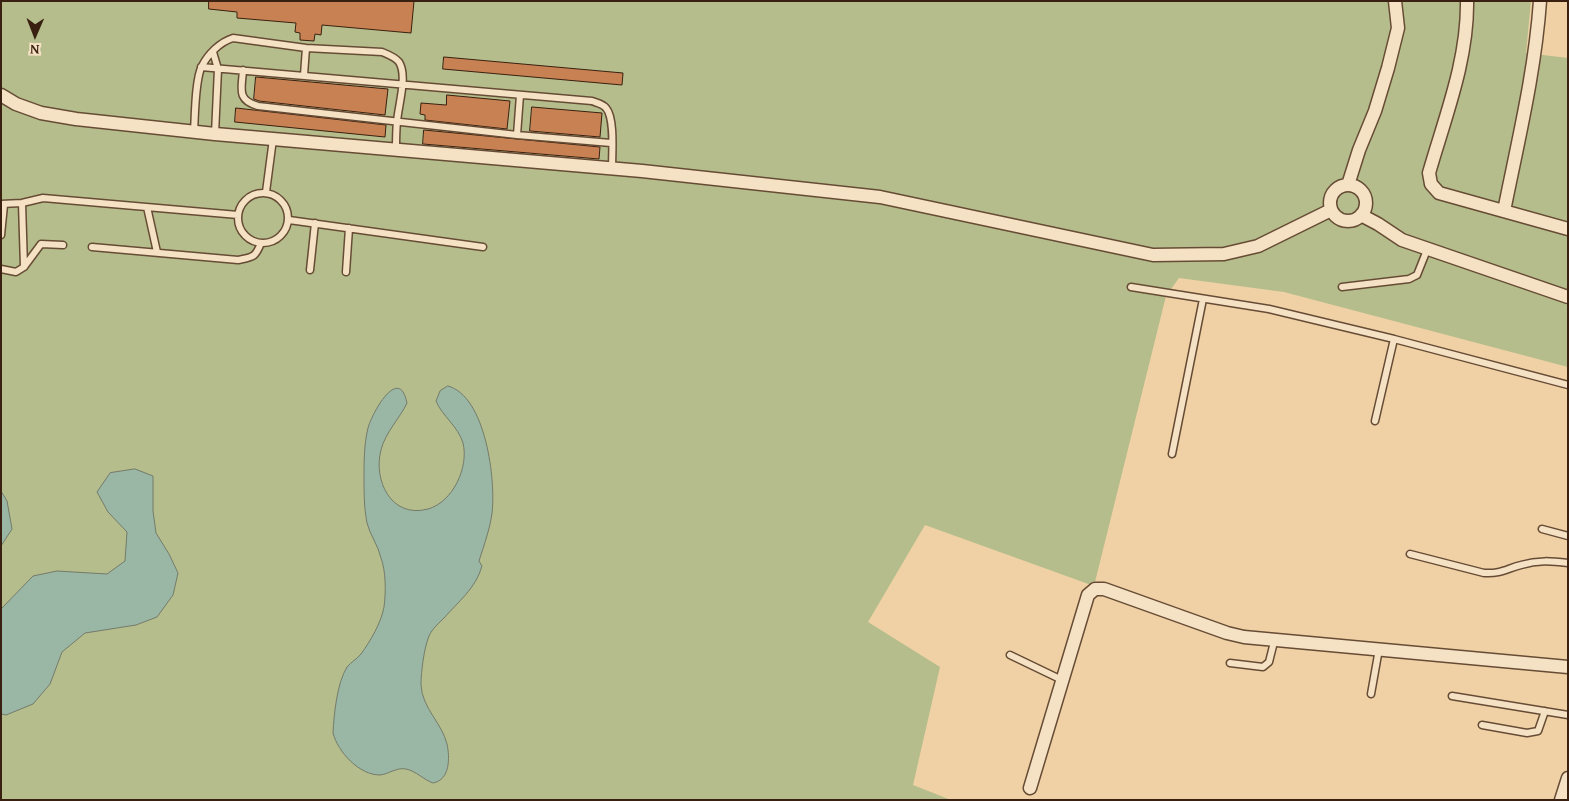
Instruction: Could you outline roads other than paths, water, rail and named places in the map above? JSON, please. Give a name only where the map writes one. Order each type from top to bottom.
[{"type":"street","points":[[1348,185],[1359,150],[1375,111],[1388,68],[1398,28],[1395,1]]},
{"type":"street","points":[[1467,1],[1467,23],[1461,60],[1429,173],[1432,184],[1440,193],[1568,230]]},
{"type":"street","points":[[1504,210],[1538,36],[1540,1]]},
{"type":"street","points":[[1,95],[16,104],[41,113],[76,119],[215,134],[612,168],[880,197],[1153,255],[1224,254],[1258,246],[1331,210]]},
{"type":"street","points":[[1348,185],[1360,189],[1366,199],[1366,205],[1361,215],[1351,221],[1335,215],[1331,210],[1330,204],[1333,193],[1337,188],[1348,185]]},
{"type":"street","points":[[1361,215],[1402,240],[1427,250],[1568,297]]},
{"type":"street","points":[[1030,788],[1088,595],[1095,589],[1104,589],[1227,633],[1244,637],[1275,638],[1568,666]]},
{"type":"street","points":[[1561,800],[1568,778]]},
{"type":"lane","points":[[194,132],[201,67],[225,40],[233,38],[306,48],[382,52],[391,56],[398,62],[401,69],[402,84],[397,122],[396,150]]},
{"type":"lane","points":[[304,75],[306,48]]},
{"type":"lane","points":[[213,52],[218,68],[215,134]]},
{"type":"lane","points":[[201,67],[592,101],[604,106],[609,111],[612,123],[612,168]]},
{"type":"lane","points":[[243,70],[243,98],[248,103],[397,122],[611,143]]},
{"type":"lane","points":[[517,135],[520,95]]},
{"type":"lane","points":[[266,192],[274,139]]},
{"type":"lane","points":[[266,192],[278,197],[287,207],[289,220],[284,233],[274,241],[261,243],[248,239],[240,228],[238,215],[242,203],[252,194],[266,192]]},
{"type":"lane","points":[[1,235],[3,204],[22,203],[43,198],[238,215]]},
{"type":"lane","points":[[22,203],[24,267]]},
{"type":"lane","points":[[147,208],[157,252]]},
{"type":"lane","points":[[289,220],[483,247]]},
{"type":"lane","points":[[310,270],[315,223]]},
{"type":"lane","points":[[346,272],[349,228]]},
{"type":"lane","points":[[92,247],[238,260],[253,257],[257,254],[261,243]]},
{"type":"lane","points":[[1,269],[16,272],[24,267],[41,244],[63,246]]},
{"type":"lane","points":[[1342,287],[1409,279],[1417,275],[1427,250]]},
{"type":"lane","points":[[1131,287],[1269,309],[1394,339],[1568,385]]},
{"type":"lane","points":[[1172,454],[1203,299]]},
{"type":"lane","points":[[1376,421],[1394,339]]},
{"type":"lane","points":[[1542,529],[1568,536]]},
{"type":"lane","points":[[1410,554],[1494,574],[1507,571],[1519,565],[1548,560],[1568,563]]},
{"type":"lane","points":[[1230,663],[1263,667],[1269,662],[1275,638]]},
{"type":"lane","points":[[1371,694],[1379,648]]},
{"type":"lane","points":[[1010,655],[1062,680]]},
{"type":"lane","points":[[1452,696],[1568,715]]},
{"type":"lane","points":[[1482,725],[1528,733],[1538,732],[1545,711]]}]
